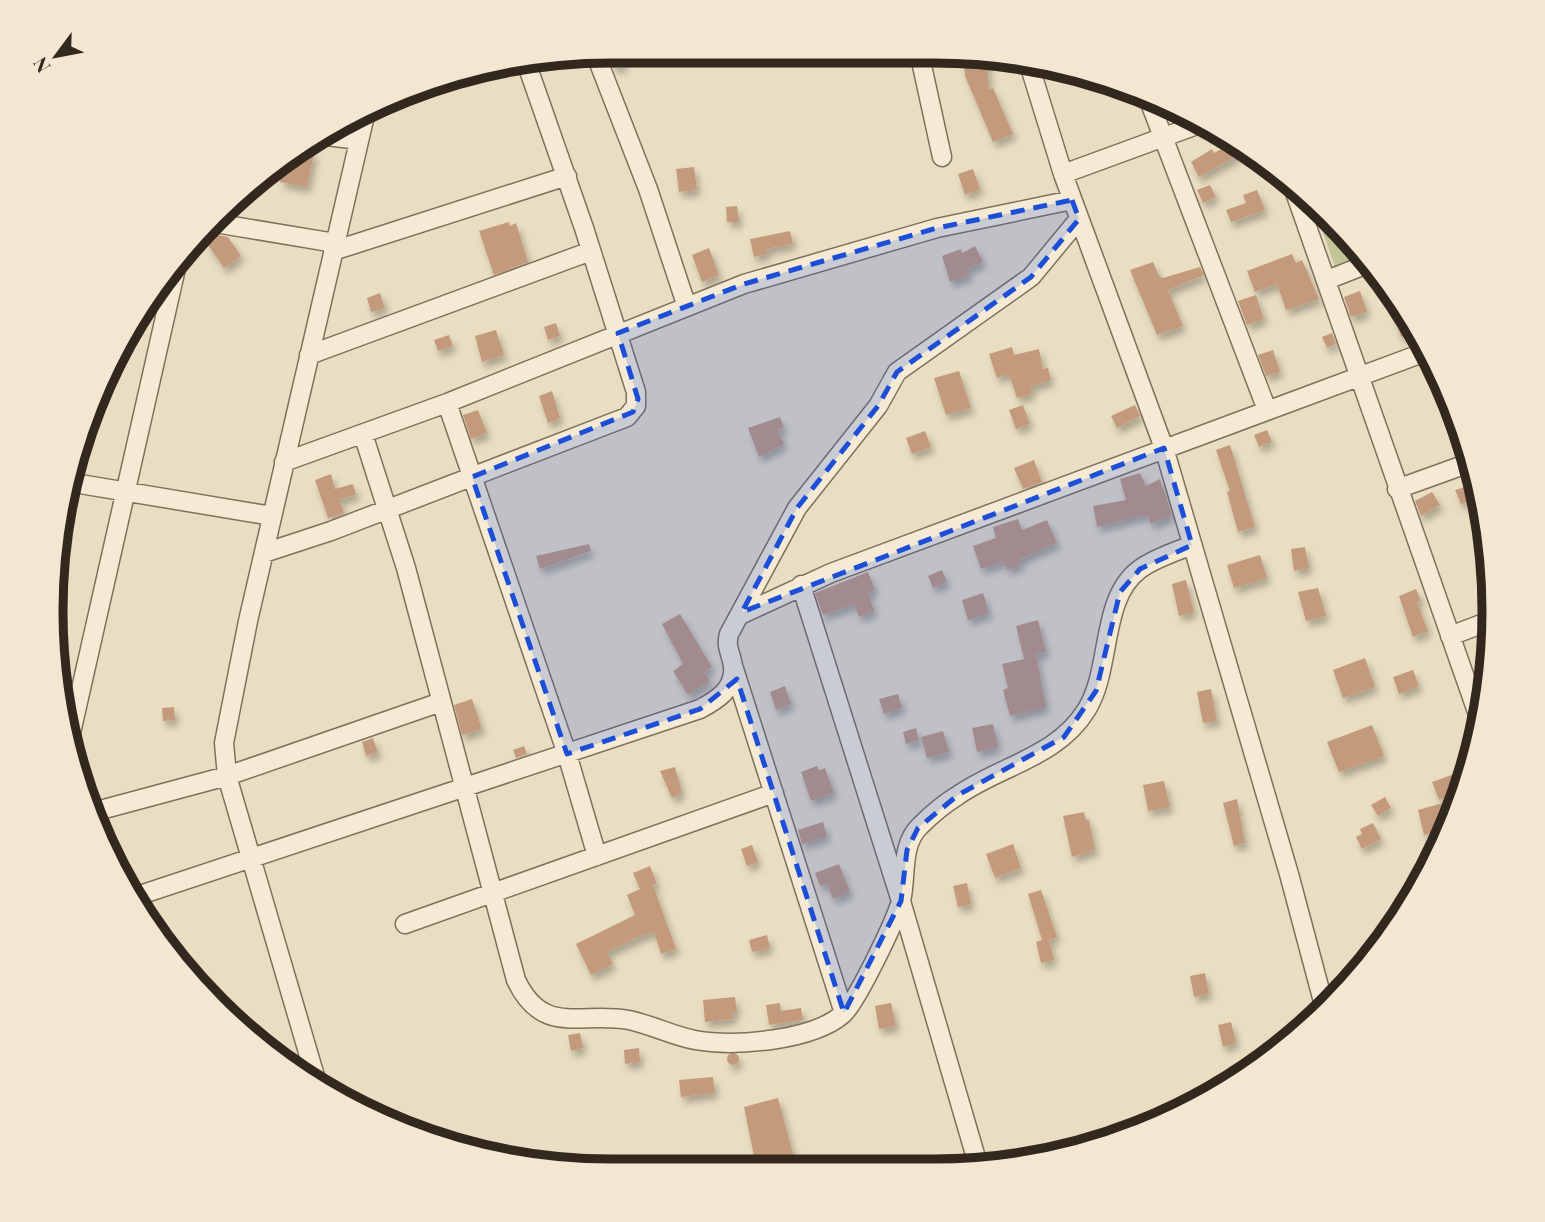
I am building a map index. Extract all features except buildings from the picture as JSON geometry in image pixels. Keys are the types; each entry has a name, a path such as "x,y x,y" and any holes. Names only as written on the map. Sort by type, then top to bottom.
{"street":[{"path":"599,63 648,189 687,307"},
{"path":"921,63 942,157"},
{"path":"264,553 472,477 633,412 638,399 618,333 529,70"},
{"path":"1032,72 1072,200 1164,448 1290,874 1322,997"},
{"path":"1151,108 1207,246 1267,410"},
{"path":"313,1071 227,776 224,743 284,462 363,123"},
{"path":"1063,174 1191,127"},
{"path":"335,137 359,140"},
{"path":"223,225 334,247 567,176"},
{"path":"284,462 447,403 744,284 937,228 1072,200"},
{"path":"1299,203 1474,702"},
{"path":"844,1013 726,644 797,508 877,406 897,372 1031,278 1079,219"},
{"path":"309,355 591,251"},
{"path":"1327,280 1360,267"},
{"path":"73,714 173,281"},
{"path":"740,615 801,585 1418,355"},
{"path":"447,403 568,754 597,856"},
{"path":"363,434 387,509 516,980 529,1002 550,1017 567,1021 613,1017 694,1040 753,1041 804,1033 844,1013 901,901 907,850 918,828 958,795 1050,749 1064,737 1088,708 1096,691 1120,592 1140,569 1192,545"},
{"path":"1397,489 1462,466"},
{"path":"79,484 272,516"},
{"path":"801,585 901,901 976,1157"},
{"path":"1450,636 1482,624"},
{"path":"142,894 464,790 700,709 719,699 727,691 733,667"},
{"path":"101,810 227,776 441,702"},
{"path":"405,924 774,793"}],"highlighted area":[{"path":"1072,200 1079,219 1031,277 897,372 878,406 797,508 742,612 1164,448 1192,545 1140,569 1120,592 1096,691 1064,737 958,795 918,828 907,850 901,901 844,1013 737,679 700,709 567,754 472,477 633,412 638,399 618,333 744,284 937,228"}],"green space":[{"path":"1319,223 1356,262 1336,270"}]}
